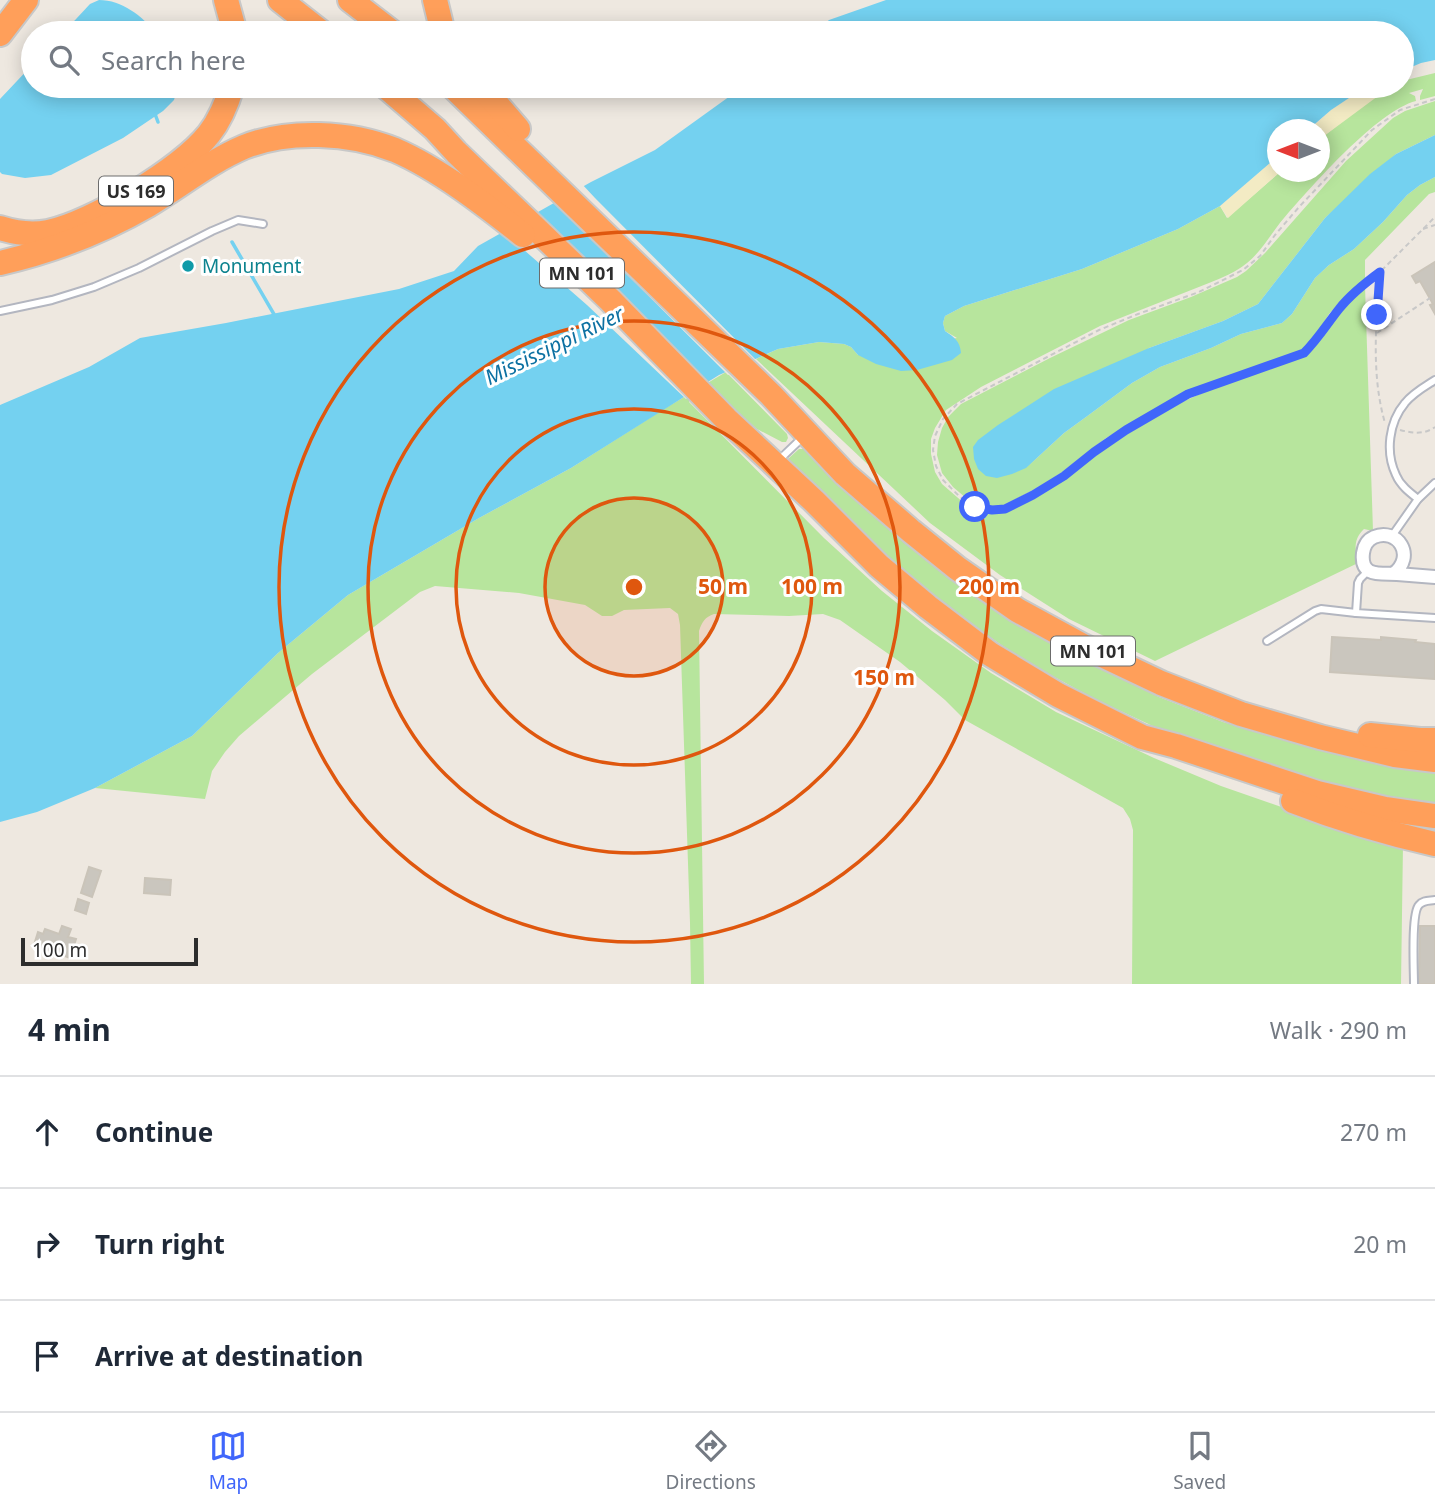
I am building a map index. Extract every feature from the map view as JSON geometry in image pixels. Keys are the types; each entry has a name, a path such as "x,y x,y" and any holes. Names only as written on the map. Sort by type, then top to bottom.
{"highway":[{"path":"0,27 25,0"},
{"path":"0,34 25,0"},
{"path":"226,0 233,21"},
{"path":"280,0 307,21"},
{"path":"349,0 377,21"},
{"path":"435,0 440,21"},
{"name":"US 169","path":"0,228 16,232 49,232 124,199 198,147 220,118 228,98"},
{"name":"MN 101","path":"399,98 435,129 610,300 726,419 880,566 990,654 1070,701 1142,737 1317,793 1385,809 1435,816"},
{"path":"472,98 490,109"},
{"path":"486,98 490,109"},
{"name":"MN 101","path":"490,109 597,227 771,395 845,474 911,531 1017,610 1083,646 1161,683 1241,714 1395,755 1435,760"},
{"path":"0,263 74,242 93,233 148,205 246,146 304,135 340,136 371,142 409,157 482,203 610,300"},
{"path":"1161,683 1264,713 1351,733 1435,740"},
{"path":"1176,746 1211,769 1306,806 1390,834 1435,844"}],"street":[{"path":"1393,574 1404,563 1401,544 1392,536 1378,535 1371,538 1363,552 1368,571 1376,574 1435,578"}],"lane":[{"path":"0,311 52,300 94,287 238,220 263,224"},
{"path":"1418,499 1405,489 1396,476 1391,462 1391,430 1405,402 1435,380"},
{"path":"774,464 807,433"},
{"path":"1392,536 1418,499 1435,482"},
{"path":"1356,613 1358,583 1368,571"},
{"path":"1267,641 1321,609 1435,618"},
{"path":"1414,984 1416,909 1424,902 1435,901"}],"path":[{"path":"1435,99 1400,110 1372,130 1299,207 1259,256 1243,270 1199,292 1100,330 957,404 943,419 935,436 933,450 936,466 943,480 975,507 1005,509 1064,476 1104,444 1188,394 1304,353 1317,340 1340,307 1380,272 1435,217"},
{"path":"1423,230 1435,225"},
{"path":"1380,272 1376,334 1378,387 1384,421 1391,430 1414,433 1422,433 1435,427"},
{"path":"1376,334 1430,298"}],"green space":[{"path":"1435,73 1435,96 1420,100 1423,89 1414,92 1414,78"},
{"path":"1415,96 1416,101 1383,119 1330,168 1330,131 1375,98"},
{"path":"1435,101 1435,135 1396,154 1325,218 1258,304 1223,321 1149,348 1026,468 1064,433 1132,383 1160,367 1241,334 1282,323 1292,314 1315,278 1354,249 1407,195 1435,177 1435,192 1429,194 1365,260 1365,279 1329,314 1314,339 1302,351 1195,388 1106,438 1061,473 1003,506 991,508 966,498 953,487 942,473 937,455 938,442 948,417 961,404 1129,320 1237,277 1265,253 1346,161 1393,118"},
{"path":"1268,182 1317,182 1257,253 1234,272 1100,326 981,387 946,410 931,439 935,472 942,484 974,509 986,513 1004,512 1063,479 1100,450 1182,402 1299,358 1309,351 1349,300 1365,286 1373,531 1364,529 1356,541 1358,563 1155,661 1069,619 1000,575 930,523 756,359 778,349 819,342 844,344 858,355 957,338 945,331 943,323 945,316 964,306 1082,269 1178,229 1220,206 1227,218"},
{"path":"726,372 787,434 786,442 757,429 712,387 690,398 689,402 824,538 882,591 991,673 1056,712 1221,786 1327,823 1403,844 1401,984 1132,984 1133,830 1123,808 965,720 900,662 840,620 823,614 714,614 704,620 699,631 704,984 691,984 680,625 678,614 670,608 624,610 612,616 602,616 585,605 519,593 435,586 420,592 312,674 239,736 212,771 205,799 95,788 192,736 278,653 348,595 571,468"},
{"path":"799,449 805,449 896,532 1009,615 1085,661 1159,697 1223,722 1370,762 1435,772 1435,806 1346,790 1172,735 1095,699 1036,667 928,594 878,550 789,463 789,458"}],"sand":[{"path":"1349,98 1376,98 1330,132 1330,119 1321,119"},
{"path":"1267,166 1269,182 1228,218 1220,206"}],"water":[{"path":"99,0 116,3 131,10 144,21 74,21 90,4"},
{"path":"886,0 1435,0 1435,60 1414,66 1414,21 829,20"},
{"path":"21,77 21,98 175,98 163,111 123,138 51,175 25,178 0,172 0,99"},
{"name":"Mississippi River","path":"727,98 1349,98 1321,119 1267,119 1267,166 1220,206 1178,229 1082,269 964,306 945,316 945,331 956,340 961,353 952,360 917,370 901,371 876,364 844,344 819,342 778,349 719,375 571,468 348,595 278,653 192,736 95,788 37,812 0,822 0,405 89,367 140,338 399,289 454,271 478,246 591,182 655,150"},
{"path":"1435,135 1435,177 1407,195 1354,249 1315,278 1292,314 1282,323 1241,334 1160,367 1132,383 1064,433 1026,468 997,478 986,476 978,469 973,447 978,440 1054,389 1149,348 1223,321 1258,304 1325,218 1370,174 1396,154"}],"pier":[{"path":"581,183 758,362 728,375 552,200"},
{"path":"534,210 710,385 686,399 587,305 500,229"}],"building":[{"path":"1435,262 1435,314 1430,305 1433,304 1420,281 1416,283 1412,276"},
{"path":"1332,637 1381,640 1381,637 1435,644 1435,679 1330,672"},
{"path":"89,867 101,871 92,897 81,893"},
{"path":"145,878 171,880 170,895 144,893"},
{"path":"78,899 89,903 86,914 75,910"},
{"path":"62,926 71,929 68,937 76,939 70,958 34,945 38,932 43,934 45,929 59,934"},
{"path":"1420,926 1435,926 1435,984 1419,984"}],"waterway":[{"path":"155,114 158,122"},
{"path":"232,242 275,316"}],"place":[{"name":"Monument","path":"188,266"}],"route":[{"path":"975,507 1005,509 1064,476 1126,430 1188,394 1304,353 1317,340 1340,307 1380,272 1377,315"}]}
